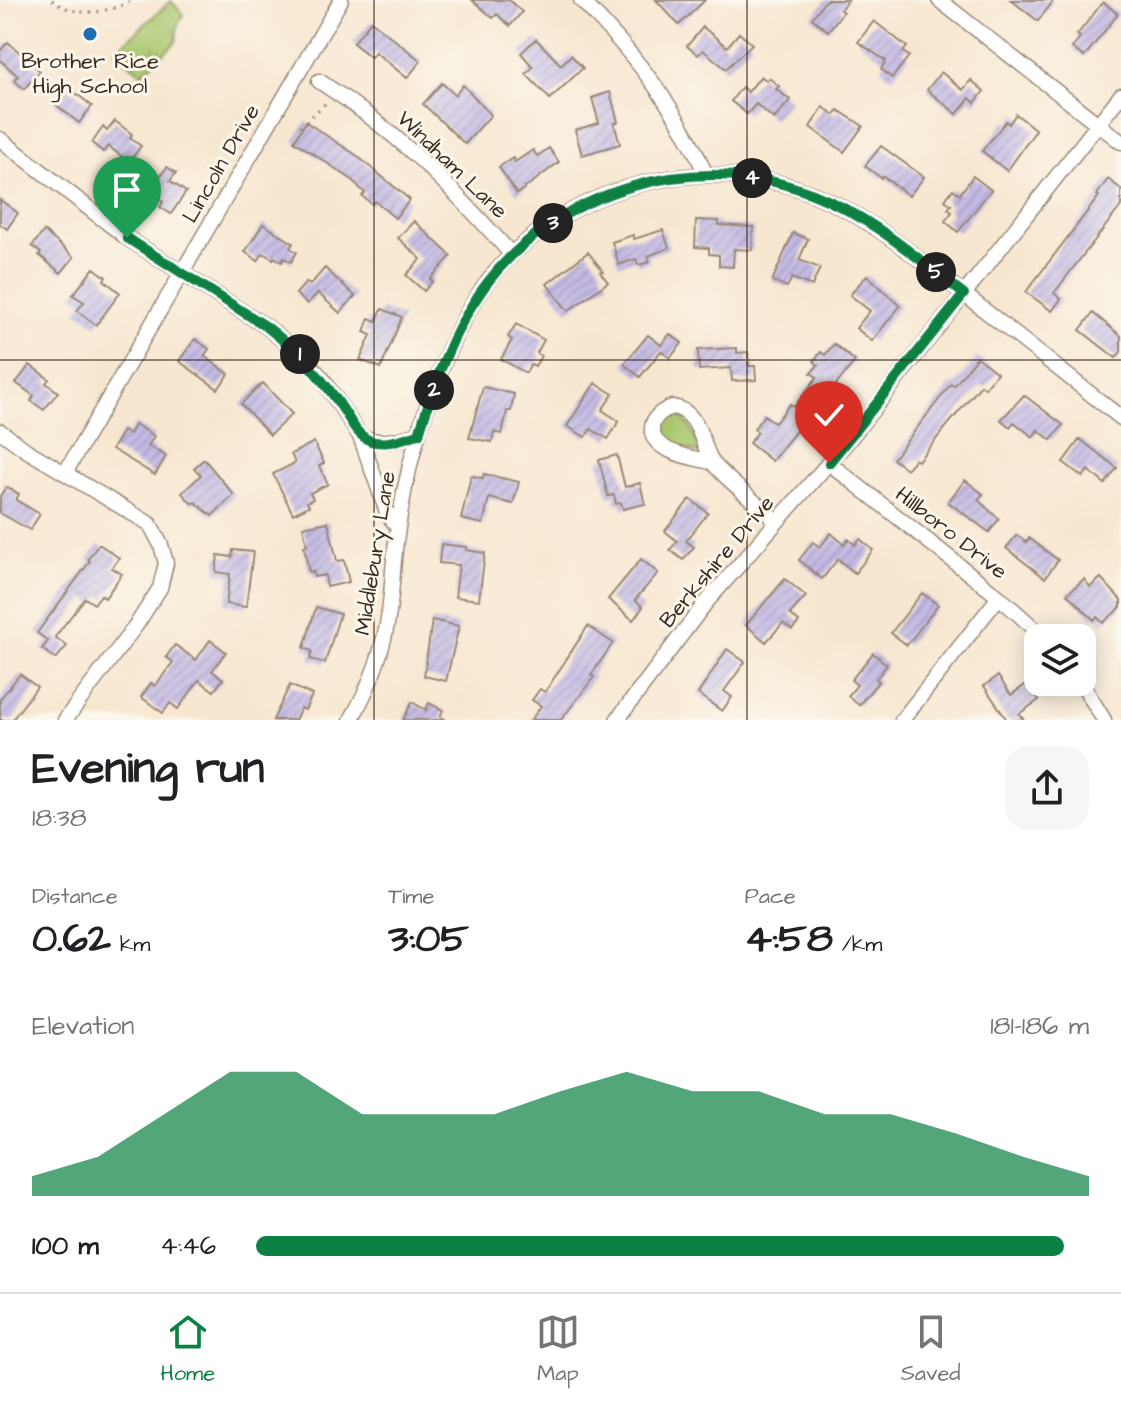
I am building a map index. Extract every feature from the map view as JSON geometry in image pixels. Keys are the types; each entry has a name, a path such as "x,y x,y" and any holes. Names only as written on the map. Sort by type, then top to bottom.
{"street":[{"name":"Lincoln Drive","path":"65,473 341,0"},
{"path":"581,0 613,34 660,97 689,141 706,175"},
{"path":"939,0 1121,142"},
{"name":"Windham Lane","path":"319,81 376,120 436,171 512,255"},
{"name":"Berkshire Drive","path":"617,720 704,605 829,463 1121,95"},
{"path":"0,139 127,238 267,327 302,356 322,378 360,436 388,515 398,527"},
{"name":"Middlebury Lane","path":"351,720 374,674 382,646 389,613 398,527 419,434 460,325 481,292 512,255 542,230 607,194 670,177 706,175 754,178 815,194 879,229 1121,418"},
{"path":"711,462 694,421 685,411 672,407 657,416 653,434 660,445 711,462 776,521"},
{"path":"0,431 26,450 150,524 166,563 160,588 137,624 65,720"},
{"path":"360,436 373,442 390,443 419,434"},
{"name":"Hillboro Drive","path":"829,463 1029,624"},
{"path":"902,720 999,597"},
{"path":"1089,696 1104,720"}],"path":[{"path":"52,0 75,11 89,12 114,9 133,0"},
{"path":"300,127 337,92"}],"green space":[{"path":"171,1 184,15 178,24 176,42 142,74 116,52"},
{"path":"669,413 679,414 689,425 701,451 699,453 666,442 659,435 658,424"}],"building":[{"path":"472,0 509,0 522,12 510,26 497,14 493,18"},
{"path":"656,0 705,0 679,25"},
{"path":"826,0 848,0 828,31 812,18"},
{"path":"1011,0 1054,0 1038,21"},
{"path":"1103,2 1118,14 1084,57 1072,48 1080,37 1077,35"},
{"path":"371,21 421,61 407,78 375,52 371,57 353,43"},
{"path":"874,21 907,47 903,52 909,56 892,78 881,69 886,61 858,42"},
{"path":"703,27 727,47 739,33 752,44 726,69 703,50 698,55 687,46"},
{"path":"536,39 561,65 571,55 583,68 550,99 526,74 533,67 521,53"},
{"path":"8,42 40,71 24,89 14,80 18,76 0,60 0,51"},
{"path":"941,72 963,90 971,80 984,91 975,103 970,98 957,114 927,90"},
{"path":"761,76 779,86 776,89 790,100 774,119 756,104 747,114 731,101 742,87 748,92"},
{"path":"442,83 455,95 463,85 491,115 465,144 423,104"},
{"path":"68,87 92,106 79,123 55,104"},
{"path":"610,92 620,144 582,155 575,130 599,123 592,98"},
{"path":"823,107 835,115 838,110 863,126 844,152 810,127"},
{"path":"1016,114 1036,130 1007,171 982,151 1006,121 1009,124"},
{"path":"115,121 132,134 130,138 141,146 129,162 108,146 103,152 92,143 103,127 107,131"},
{"path":"306,122 356,155 410,200 395,218 375,201 372,204 362,196 365,193 351,179 294,141"},
{"path":"881,146 924,177 909,196 865,166"},
{"path":"549,148 559,162 517,194 499,167 513,158 515,162 533,150 537,156"},
{"path":"167,167 176,173 170,181 186,192 171,214 160,207 163,202 138,185 150,168 160,176"},
{"path":"973,176 991,190 958,232 945,221 952,212 948,209 951,205 945,200 953,189 960,194"},
{"path":"1108,179 1121,189 1121,206 1054,293 1061,299 1052,311 1026,292 1099,196"},
{"path":"0,200 18,213 7,229 0,224"},
{"path":"696,220 753,227 752,250 734,249 733,267 719,266 719,255 709,254 709,248 695,247"},
{"path":"414,221 451,256 430,279 433,281 424,291 406,275 421,259 398,238"},
{"path":"263,224 293,243 290,248 297,252 291,262 284,258 282,262 263,253 258,261 245,252"},
{"path":"663,230 669,248 648,256 650,262 638,265 636,259 619,265 612,242"},
{"path":"44,231 74,257 61,273 32,246"},
{"path":"793,233 808,239 799,260 820,268 812,286 792,278 787,287 772,281"},
{"path":"588,252 608,282 568,311 547,284"},
{"path":"94,268 120,293 96,325 77,311 84,302 73,295"},
{"path":"325,268 355,296 340,313 318,293 307,304 296,294 306,282 310,285"},
{"path":"867,275 900,306 872,341 856,328 870,311 850,295"},
{"path":"382,309 402,317 381,368 360,360 371,335 364,332 369,318 376,321"},
{"path":"1093,313 1121,336 1121,352 1116,358 1080,330"},
{"path":"516,324 544,340 537,353 541,356 526,373 501,359 512,340 508,337"},
{"path":"670,334 682,343 670,358 661,351 640,377 624,364 648,335 661,345"},
{"path":"195,339 209,349 204,356 229,374 218,389 179,361"},
{"path":"834,344 855,361 772,461 749,443 758,432 754,429 764,415 775,423 790,404 794,407 817,377 811,373 818,365 814,361 821,352 825,355"},
{"path":"737,348 737,353 748,352 749,366 755,366 756,380 732,381 731,368 699,370 698,350"},
{"path":"977,357 997,373 985,388 981,385 918,461 915,459 906,469 893,459 951,384 954,386"},
{"path":"30,365 49,379 46,383 58,392 44,410 31,401 34,396 16,383"},
{"path":"263,383 292,414 270,435 241,404"},
{"path":"595,383 613,394 602,410 619,421 608,439 591,429 585,437 567,426"},
{"path":"483,387 514,394 502,434 494,432 492,442 469,438"},
{"path":"1024,395 1063,425 1051,440 1038,430 1033,437 1014,422 1010,427 1001,420"},
{"path":"135,424 154,436 148,446 166,456 155,475 112,449 123,431 129,434"},
{"path":"1080,439 1117,468 1105,484 1088,470 1083,477 1063,462"},
{"path":"314,442 324,463 319,466 328,484 310,493 313,499 307,502 309,506 293,514 273,474 295,463 291,454"},
{"path":"617,455 625,487 640,483 645,504 623,509 621,503 616,504 614,495 608,496 599,460"},
{"path":"204,459 234,495 212,516 195,502 192,504 182,493 201,475 194,468"},
{"path":"484,474 519,482 513,504 489,498 483,524 461,519 471,476 483,478"},
{"path":"965,480 983,494 978,500 999,519 989,532 948,502"},
{"path":"6,487 19,494 16,500 40,514 30,530 0,513 0,496"},
{"path":"690,499 708,513 686,541 694,547 683,560 670,550 677,541 665,531"},
{"path":"328,522 337,561 344,560 349,582 327,587 325,575 314,577 313,571 309,572 303,527"},
{"path":"831,533 844,544 848,539 855,545 860,539 873,550 855,573 838,559 822,579 799,560 813,542 820,547"},
{"path":"1017,535 1026,542 1029,538 1058,560 1045,578 1006,548"},
{"path":"99,544 119,558 112,568 122,574 105,598 101,595 94,604 85,598 55,637 67,646 56,659 42,649 48,641 37,633"},
{"path":"441,544 485,553 479,600 455,597 459,565 439,563"},
{"path":"233,550 253,552 246,607 226,604 230,574 216,572 218,555 232,557"},
{"path":"641,559 658,573 635,600 643,607 633,620 608,599"},
{"path":"1101,578 1121,600 1121,607 1103,623 1097,617 1094,620 1067,594 1084,579 1090,587"},
{"path":"785,579 806,596 790,614 799,622 792,630 783,623 766,642 746,625"},
{"path":"922,593 938,605 907,645 891,633"},
{"path":"316,607 340,614 325,663 310,659 312,651 304,648"},
{"path":"432,620 459,626 446,681 424,676"},
{"path":"588,626 613,643 591,675 594,677 561,720 531,720 541,706 532,700 540,689 545,692"},
{"path":"210,640 226,652 212,671 223,679 214,691 199,680 178,709 170,703 163,713 141,697 151,683 155,686 173,662 166,657 175,645 196,660"},
{"path":"727,649 745,662 724,691 732,697 722,711 698,694"},
{"path":"873,653 887,665 876,679 879,681 859,705 848,696 857,685 851,680"},
{"path":"20,674 37,687 12,720 0,720 0,699"},
{"path":"998,676 1011,695 1024,686 1024,696 1036,696 1039,700 1019,714 1024,720 1007,720 984,686"},
{"path":"290,685 312,695 305,710 301,708 295,720 273,720"},
{"path":"412,702 426,710 429,703 443,710 440,717 446,720 403,720"}],"place":[{"name":"Brother Rice High School","path":"90,34"}],"route":[{"path":"127,238 287,342 322,378 360,436 373,442 390,443 419,434 460,325 496,271 542,230 575,209 607,194 642,183 685,175 754,178 797,188 815,194 879,229 964,294 829,463"}]}
